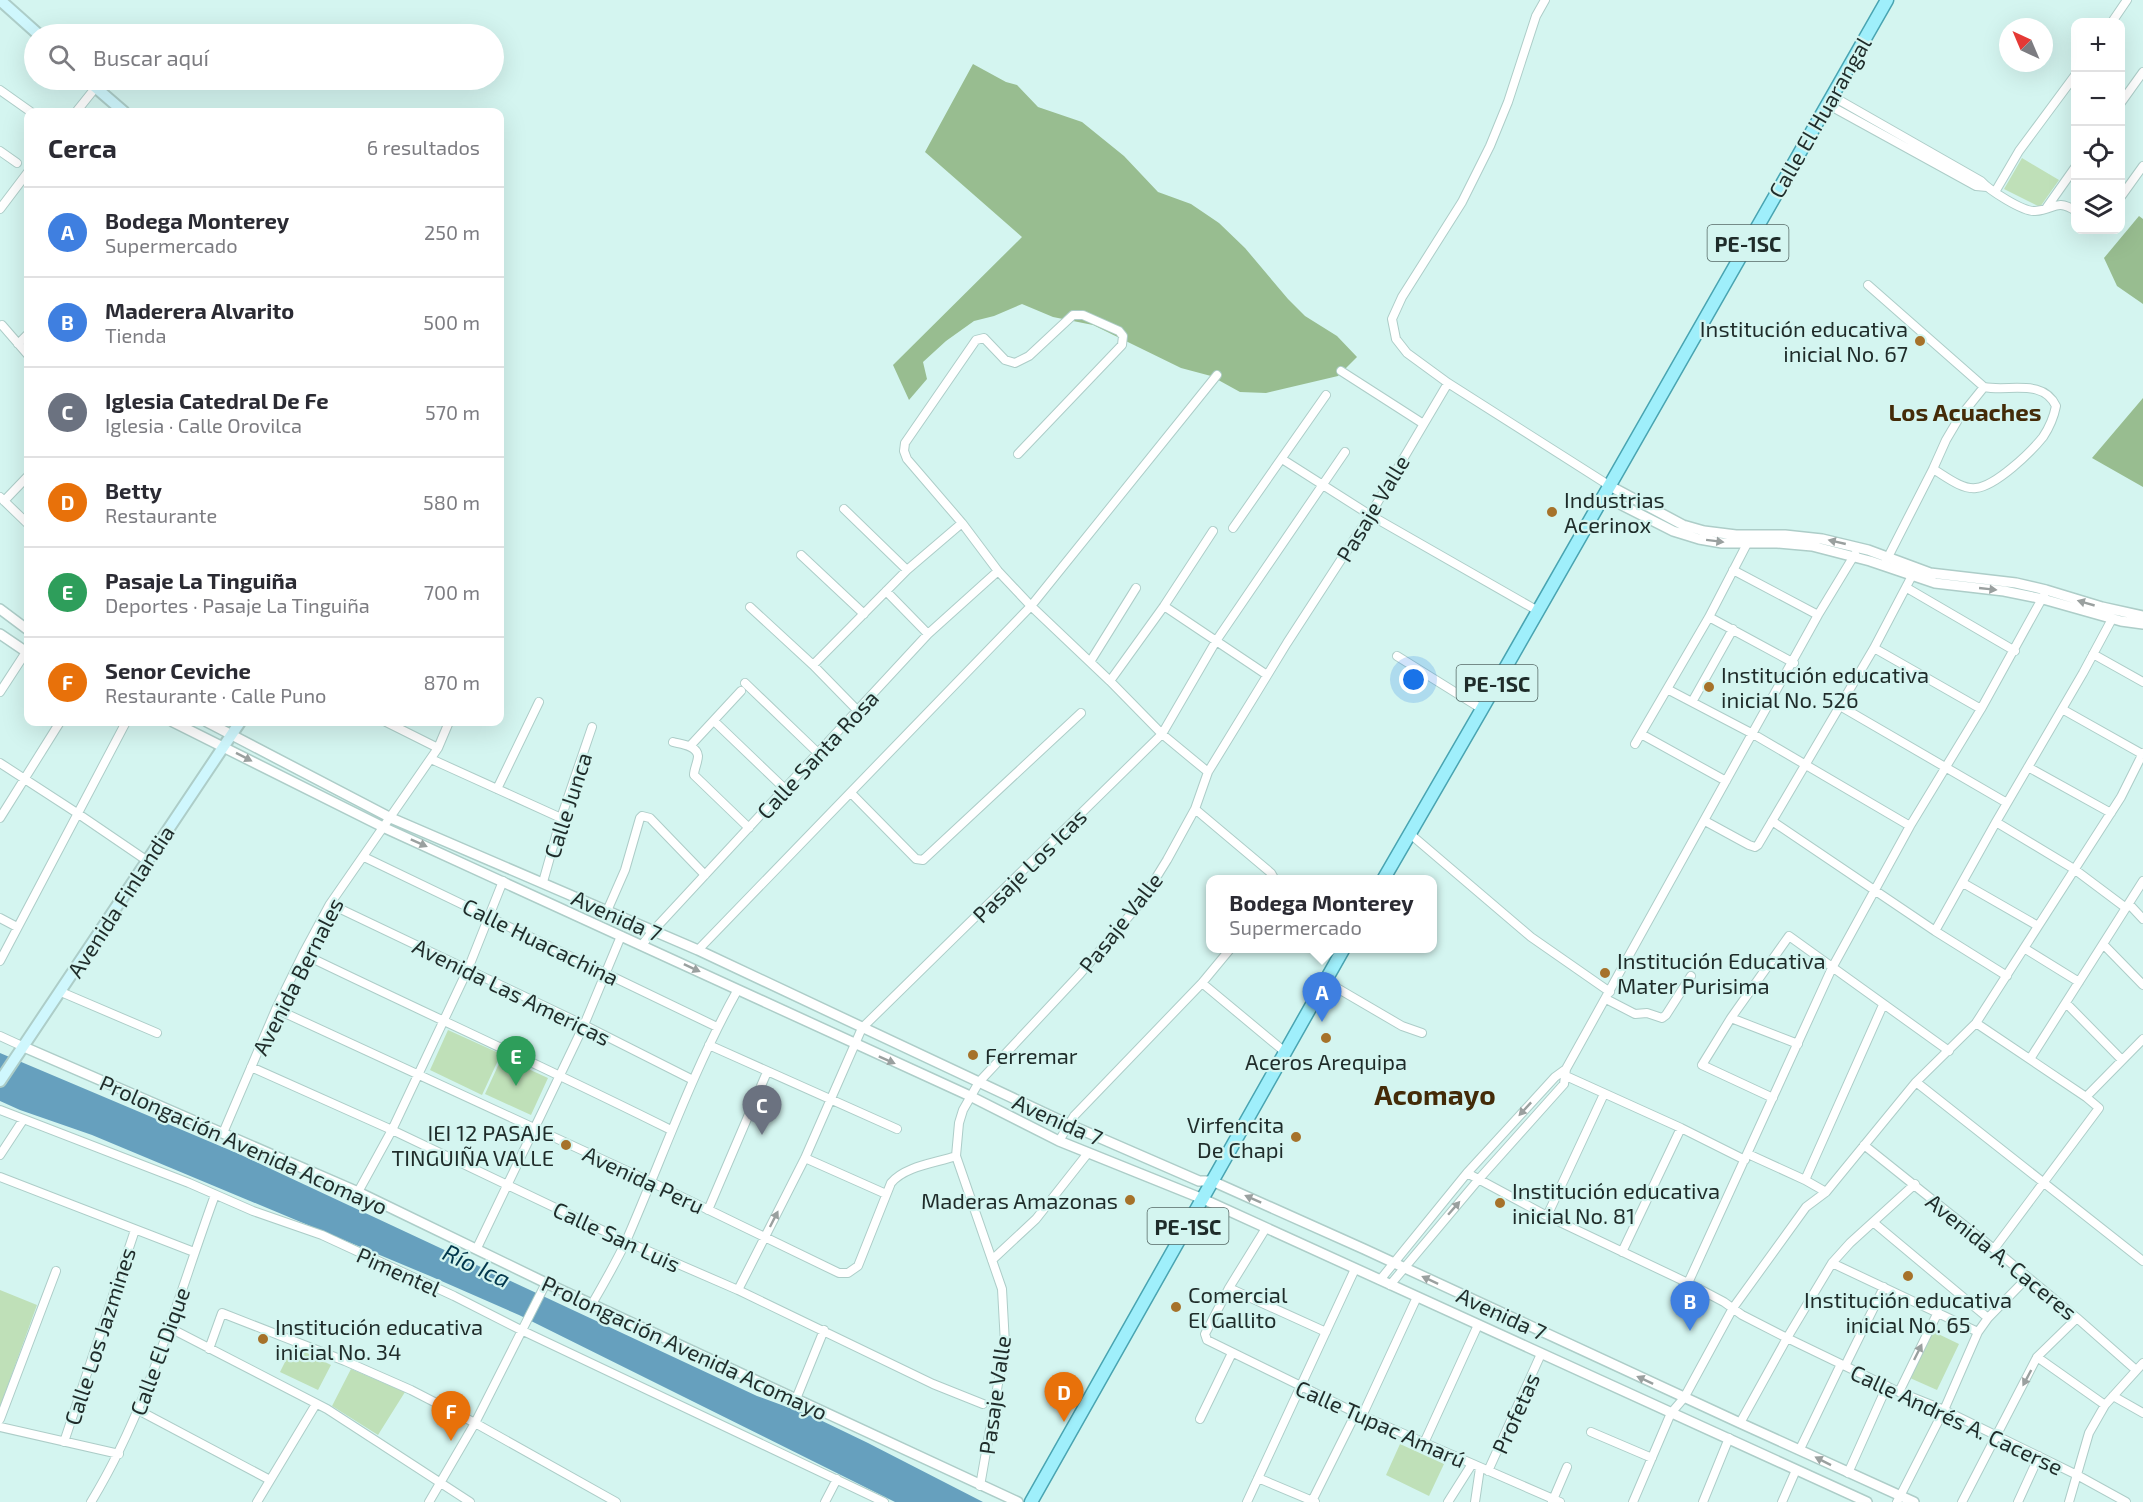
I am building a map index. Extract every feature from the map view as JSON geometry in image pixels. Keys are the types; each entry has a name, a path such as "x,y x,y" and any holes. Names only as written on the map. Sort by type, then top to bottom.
{"main road":[{"path":"0,0 27,24"},
{"name":"Calle El Huarangal","path":"1607,491 1887,0"},
{"path":"99,90 119,108"},
{"name":"PE-1SC","path":"1385,875 1607,491"},
{"name":"Avenida Finlandia","path":"0,1081 237,726"},
{"name":"PE-1SC","path":"1031,1502 1341,953"}],"street":[{"path":"1545,0 1536,16 1491,146 1462,202 1402,297 1392,319 1396,339 1407,353 1448,383 1607,491 1683,525 1704,531 1812,546 1853,557 1886,561"},
{"path":"2115,18 2127,0"},
{"path":"2125,98 2143,72"},
{"path":"1995,192 2019,151 2071,81"},
{"path":"0,90 25,108"},
{"path":"78,108 87,90"},
{"path":"1830,100 1976,186 1987,187 2030,211 2057,204 2065,204 2071,208"},
{"path":"0,151 17,163"},
{"path":"2125,192 2143,166"},
{"path":"2046,208 2071,173"},
{"path":"0,209 24,177"},
{"path":"2135,177 2143,182"},
{"path":"1868,285 1984,387 2038,389 2047,394 2056,406 2043,437 2011,469 1991,482 1977,488 1964,487 1934,469"},
{"path":"1018,454 1122,345 1123,336 1119,331 1083,315 1072,315 1029,356 1015,363 1005,360 984,338 980,338 974,343 905,443 904,451 998,571 1031,606 1162,734 1208,772"},
{"path":"2,325 24,351"},
{"path":"18,344 24,338"},
{"path":"1341,371 1422,423"},
{"path":"698,950 1031,606 1217,375"},
{"name":"Pasaje Valle","path":"980,1486 1005,1344 1002,1289 956,1156 959,1123 969,1096 979,1082 1080,974 1141,902 1195,809 1208,772 1267,675 1370,515 1422,423 1448,383"},
{"path":"1886,561 1934,469 1946,440 1959,418 1984,387"},
{"path":"1233,528 1326,395"},
{"name":"Pasaje Los Icas","path":"738,1290 805,1158 862,1029 1162,734 1216,641 1345,452"},
{"path":"1282,459 1370,515 1538,611"},
{"path":"24,480 2,499 24,520"},
{"path":"844,509 907,570"},
{"path":"813,665 907,570 962,523"},
{"path":"1110,681 1164,606 1213,531"},
{"path":"1750,538 1785,535 1822,539 1858,547 1935,584 2004,591 2043,599 2112,619 2143,624"},
{"path":"1635,744 1709,616 1750,538"},
{"path":"1390,1285 1479,1179 1564,1084 1566,1073 1608,995 1858,547"},
{"path":"801,555 864,614"},
{"path":"1733,570 1818,615"},
{"name":"Calle Santa Rosa","path":"642,945 928,634 998,571"},
{"path":"1705,821 1755,847 1874,648 1914,573"},
{"path":"1914,573 2016,583 2143,616"},
{"path":"1090,662 1136,588"},
{"path":"1907,588 2014,651"},
{"path":"1688,1283 1832,968 1910,826 1946,769 2014,651 2046,590"},
{"path":"886,591 928,634"},
{"path":"1164,606 1267,675"},
{"path":"750,607 813,665 857,710"},
{"path":"0,609 24,627"},
{"path":"1709,616 1794,663"},
{"path":"1935,931 2112,619"},
{"path":"1692,702 1733,629"},
{"path":"0,634 24,649"},
{"path":"1874,648 1980,709"},
{"path":"2093,654 2143,682"},
{"path":"1398,656 1482,709"},
{"path":"0,692 24,658"},
{"path":"745,683 818,753"},
{"path":"1667,689 1754,734 1910,826"},
{"path":"690,746 741,691"},
{"path":"497,789 539,702"},
{"path":"1840,706 2007,803"},
{"path":"1633,1502 1671,1413 1684,1398 1733,1308 1806,1207 1826,1192 1916,1082 1976,1023 2110,813 2143,754 2062,709"},
{"path":"851,793 916,859 923,860 1080,713"},
{"path":"714,721 785,789"},
{"path":"0,818 57,726"},
{"path":"0,961 124,726"},
{"name":"Avenida 7","path":"181,726 384,828 969,1096 1059,1141 1203,1199 1729,1438 1854,1499 1867,1502"},
{"name":"Avenida 7","path":"216,726 392,818 698,950 1068,1124 1199,1181 1212,1181 1800,1449 1899,1499 1914,1502"},
{"path":"394,726 438,748"},
{"name":"Avenida Bernales","path":"223,1133 276,1009 330,904 431,759 447,726"},
{"name":"Calle Junca","path":"543,882 561,818 592,727"},
{"path":"1641,734 1726,781"},
{"path":"673,742 690,746 698,756 694,769 697,778 749,828"},
{"path":"431,759 561,818"},
{"path":"0,764 78,813 146,860"},
{"path":"2028,767 2110,813"},
{"path":"1195,809 1272,875"},
{"path":"607,911 625,870 642,816 650,818 705,874"},
{"path":"1772,821 1935,931 2007,976"},
{"path":"1996,822 2074,869 2143,919"},
{"path":"1409,832 1531,937 1635,1014 1647,1013 1662,1018 1691,976"},
{"name":"Calle Huacachina","path":"364,856 717,1027"},
{"path":"358,1192 392,1130 468,969 503,881"},
{"path":"2030,1059 2143,881"},
{"path":"1963,883 2038,926"},
{"name":"Avenida Las Americas","path":"330,904 584,1025 693,1080"},
{"path":"0,918 17,927"},
{"path":"477,1248 584,1025 621,936"},
{"path":"1773,1098 1702,1065 1731,1018 1789,936 1949,1051"},
{"path":"2103,944 2143,985"},
{"path":"2024,948 2079,982"},
{"path":"1059,1141 1068,1124 1202,983 1227,953"},
{"path":"303,954 671,1130"},
{"path":"1325,981 1402,1026 1422,1033"},
{"path":"1202,983 1286,1052"},
{"path":"592,1304 626,1241 693,1080 717,1027 737,991"},
{"path":"61,992 157,1033"},
{"path":"2066,1003 2122,1060"},
{"path":"1805,1180 1883,1005"},
{"name":"Avenida Peru","path":"276,1009 419,1073 839,1273 848,1274 858,1266 886,1194"},
{"path":"1731,1018 1798,1044"},
{"path":"1976,1023 2099,1108 1994,1249"},
{"path":"0,1036 21,1051"},
{"path":"2086,1097 2143,1039"},
{"path":"709,1046 897,1129"},
{"name":"Prolongación Avenida Acomayo","path":"21,1051 223,1133 358,1192 477,1248 544,1287 592,1304 1017,1502"},
{"name":"Calle San Luis","path":"251,1067 392,1130 626,1241 738,1290 933,1384 983,1404"},
{"path":"708,1210 767,1072"},
{"path":"1380,1280 1467,1173 1555,1077 1566,1073 1604,1094 1746,1157 1805,1180 1826,1192"},
{"path":"1916,1082 2143,1262"},
{"path":"1547,1216 1604,1094"},
{"name":"Pimentel","path":"0,1110 189,1183 253,1211 322,1236 523,1326 884,1502"},
{"path":"0,1155 23,1120"},
{"path":"1622,1252 1681,1128"},
{"name":"Avenida A. Caceres","path":"1864,1145 2078,1318 2136,1370"},
{"path":"992,1260 1036,1219 1088,1153"},
{"path":"805,1158 886,1194 891,1183 901,1174 956,1156"},
{"name":"Calle Andrés A. Cacerse","path":"1467,1173 1547,1216 1688,1283 1787,1338 1899,1392 1996,1435 2126,1502"},
{"path":"0,1176 194,1252"},
{"path":"1740,1423 1787,1338 1833,1263 1850,1243 1915,1184"},
{"name":"Calle El Dique","path":"91,1502 119,1454 138,1410 170,1328 215,1195"},
{"path":"1873,1222 1988,1318"},
{"path":"1266,1228 1229,1288 1326,1332"},
{"name":"Calle Los Jazmines","path":"64,1442 135,1230"},
{"path":"1833,1263 1978,1332"},
{"path":"1247,1502 1355,1269"},
{"path":"0,1419 56,1271"},
{"path":"1899,1499 1944,1410 1978,1332 1988,1318 2027,1278"},
{"path":"429,1502 475,1423 544,1287"},
{"path":"1800,1449 1884,1287"},
{"name":"Calle Tupac Amarú","path":"1229,1288 1205,1338 1300,1387 1555,1501"},
{"path":"1258,1478 1314,1501 1417,1297"},
{"path":"1899,1392 1938,1312"},
{"path":"208,1349 222,1313 345,1361 411,1390 475,1423 605,1499 616,1502"},
{"path":"1962,1502 2037,1357 2078,1318"},
{"path":"1424,1443 1479,1325"},
{"path":"170,1328 316,1404 470,1502"},
{"path":"796,1399 824,1330"},
{"path":"1200,1419 1232,1353"},
{"name":"Profetas","path":"1475,1502 1484,1470 1541,1354"},
{"path":"2037,1357 2105,1405"},
{"path":"2069,1502 2089,1433 2105,1405 2143,1363"},
{"path":"1848,1473 1887,1386"},
{"path":"2113,1396 2143,1413"},
{"path":"257,1502 316,1404"},
{"path":"138,1410 270,1480"},
{"path":"0,1427 119,1454"},
{"path":"1590,1432 1652,1458"},
{"path":"1703,1502 1729,1438"},
{"path":"2018,1502 2039,1456"},
{"name":"Profetas","path":"1448,1502 1472,1464"},
{"path":"1555,1501 1567,1467"},
{"path":"1782,1502 1796,1470"},
{"path":"825,1502 837,1479"}],"green space":[{"path":"973,64 1006,82 1017,85 1038,107 1082,122 1124,156 1158,192 1191,204 1219,223 1245,248 1305,316 1337,336 1357,357 1338,376 1266,393 1240,392 1211,376 1181,368 1093,325 1053,317 1022,304 994,316 974,321 946,341 923,362 927,379 909,400 893,365 1022,237 925,152"},
{"path":"2022,158 2059,180 2040,207 2004,189"},
{"path":"2139,216 2143,219 2143,304 2117,286 2104,258"},
{"path":"2143,398 2143,487 2092,458"},
{"path":"448,1030 501,1054 482,1095 430,1070"},
{"path":"502,1057 548,1078 531,1115 485,1094"},
{"path":"0,1290 37,1305 0,1407"},
{"path":"1932,1331 1959,1344 1937,1390 1910,1378"},
{"path":"293,1346 331,1365 318,1390 280,1372"},
{"path":"351,1369 405,1392 378,1435 332,1406"},
{"path":"1400,1444 1444,1464 1429,1496 1386,1475"}],"water":[{"name":"Río Ica","path":"0,1053 239,1154 757,1396 814,1417 983,1502 895,1502 519,1315 92,1135 0,1101"}],"place":[{"name":"Institución educativa inicial No. 67","path":"1920,341"},
{"name":"Industrias Acerinox","path":"1552,512"},
{"name":"Institución educativa inicial No. 526","path":"1709,687"},
{"name":"Institución Educativa Mater Purisima","path":"1605,973"},
{"name":"Bodega Monterey","path":"1322,1022"},
{"name":"Aceros Arequipa","path":"1326,1038"},
{"name":"Ferremar","path":"973,1055"},
{"name":"Pasaje La Tinguiña","path":"516,1086"},
{"name":"Iglesia Catedral De Fe","path":"762,1135"},
{"name":"Virfencita De Chapi","path":"1296,1137"},
{"name":"IEI 12 PASAJE TINGUIÑA VALLE","path":"566,1145"},
{"name":"Maderas Amazonas","path":"1130,1200"},
{"name":"Institución educativa inicial No. 81","path":"1500,1203"},
{"name":"Institución educativa inicial No. 65","path":"1908,1276"},
{"name":"Comercial El Gallito","path":"1176,1307"},
{"name":"Maderera Alvarito","path":"1690,1331"},
{"name":"Institución educativa inicial No. 34","path":"263,1339"},
{"name":"Betty","path":"1064,1422"},
{"name":"Senor Ceviche","path":"451,1441"}],"district":[{"name":"Los Acuaches","path":"1965,411"},
{"name":"Acomayo","path":"1435,1094"}]}
